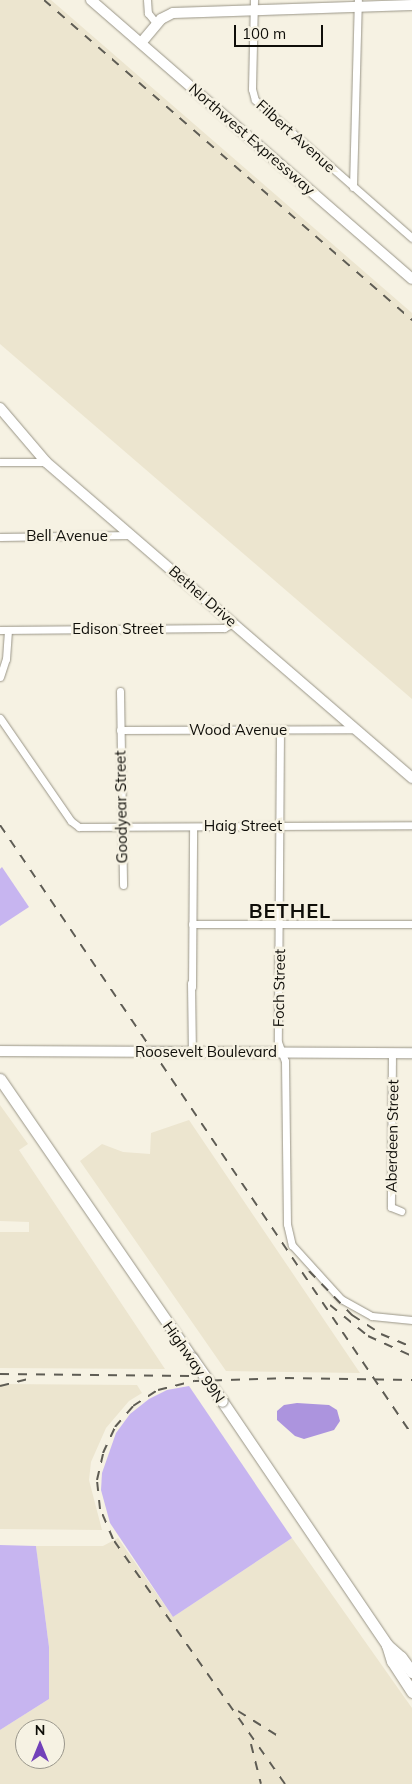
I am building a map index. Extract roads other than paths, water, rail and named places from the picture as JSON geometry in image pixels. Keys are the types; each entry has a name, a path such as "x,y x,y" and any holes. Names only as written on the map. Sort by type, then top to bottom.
{"main road":[{"name":"Highway 99N","path":"0,1079 222,1401 387,1645"},
{"path":"387,1645 401,1657 412,1672"},
{"path":"387,1645 392,1661 412,1692"}],"street":[{"name":"Northwest Expressway","path":"91,0 412,278"},
{"path":"147,0 148,13 157,24"},
{"path":"141,43 157,24 173,13 254,5 411,3"},
{"path":"353,187 358,4"},
{"name":"Filbert Avenue","path":"254,5 252,89 256,100 412,238"},
{"name":"Bethel Drive","path":"0,408 46,462 134,535 412,778"},
{"path":"0,462 46,462"},
{"name":"Bell Avenue","path":"0,536 134,535"},
{"name":"Edison Street","path":"0,630 224,628 233,623"},
{"path":"0,677 6,659 8,630"},
{"name":"Goodyear Street","path":"120,691 123,885"},
{"name":"Haig Street","path":"0,718 75,825 193,827 412,825"},
{"name":"Wood Avenue","path":"120,730 355,729"},
{"name":"Foch Street","path":"280,730 278,1042 285,1061 286,1224 292,1245 322,1281 357,1309 372,1316 412,1320"},
{"path":"192,1052 193,827"},
{"path":"192,924 412,924"},
{"name":"Roosevelt Boulevard","path":"0,1051 412,1053"},
{"name":"Aberdeen Street","path":"392,1052 391,1207 401,1211"}],"railway":[{"path":"44,0 412,320"},
{"path":"0,825 412,1435"},
{"path":"309,1271 352,1315 381,1334 412,1347"},
{"path":"330,1305 368,1336 412,1356"},
{"path":"0,1374 190,1376"},
{"path":"285,1378 412,1380"},
{"path":"285,1784 113,1539 100,1509 97,1480 103,1453 115,1427 133,1406 158,1390 195,1381 290,1378"},
{"path":"0,1386 29,1379"},
{"path":"238,1711 278,1736"},
{"path":"251,1744 261,1784"}],"district":[{"name":"BETHEL","path":"290,910"}]}
